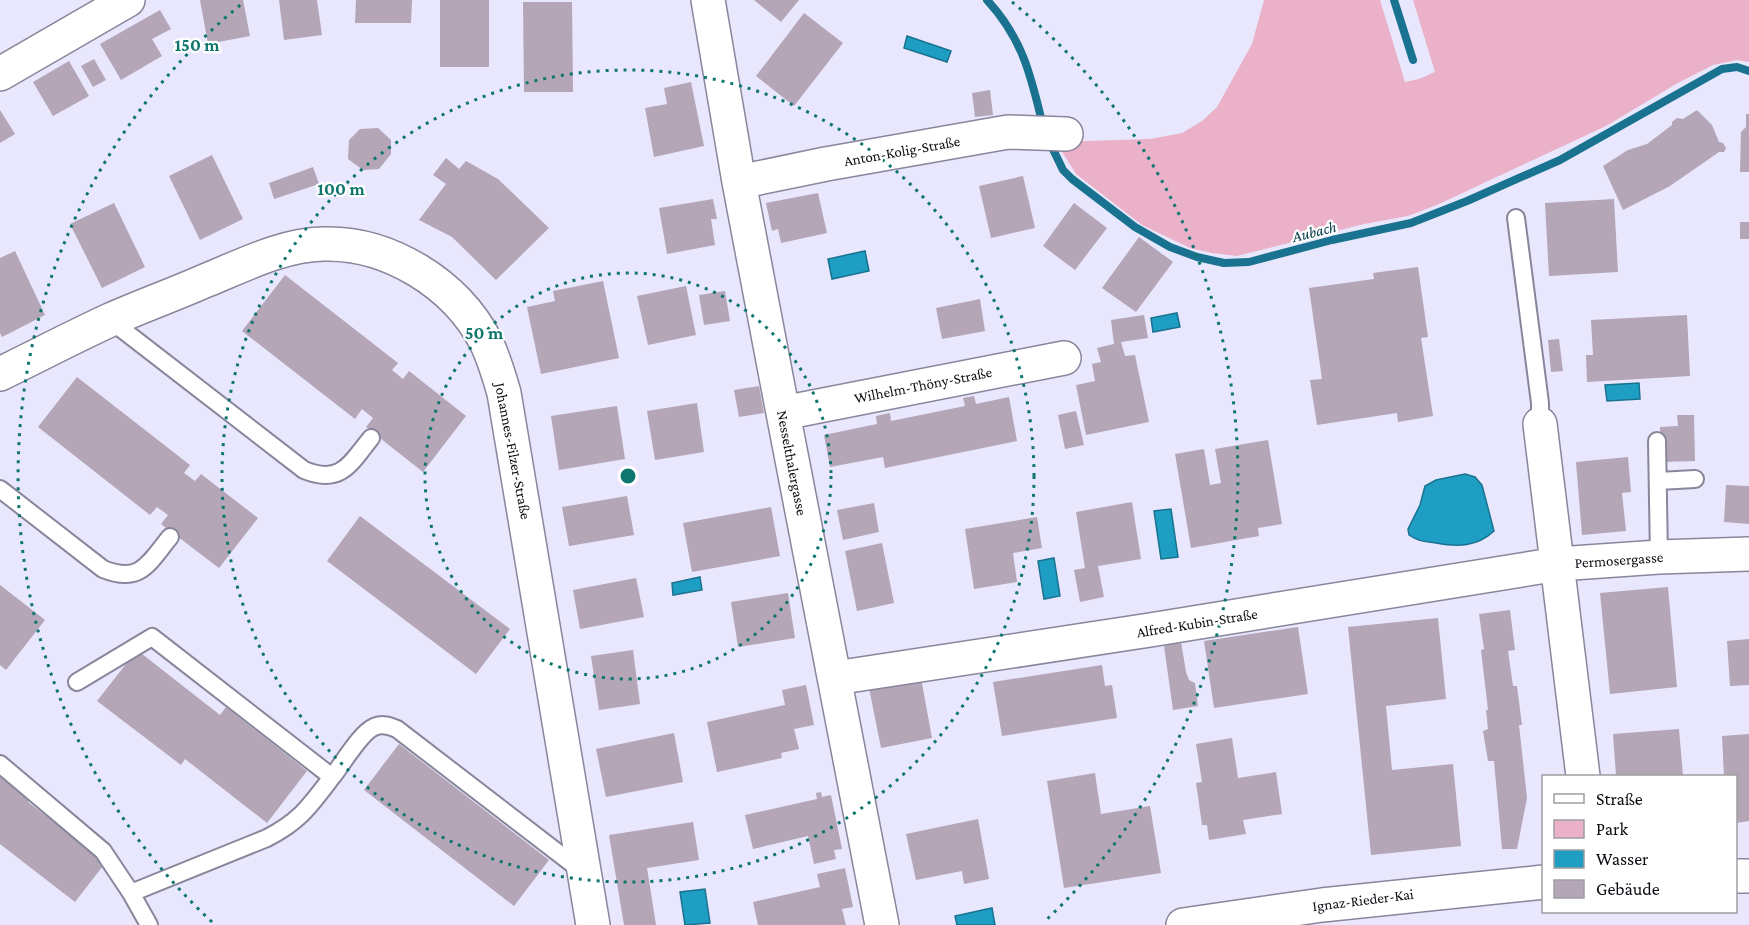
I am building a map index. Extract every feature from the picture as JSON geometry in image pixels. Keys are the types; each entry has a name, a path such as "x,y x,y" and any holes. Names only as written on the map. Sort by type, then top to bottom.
{"street":[{"path":"0,74 128,0"},
{"name":"Nesselthalergasse","path":"708,0 739,182 882,925"},
{"name":"Anton-Kolig-Straße","path":"739,182 1008,132 1052,133"},
{"name":"Johannes-Filzer-Straße","path":"0,374 110,320 285,250 324,244 368,249 406,264 438,285 466,312 485,341 504,393 593,925"},
{"name":"Wilhelm-Thöny-Straße","path":"783,413 1064,358"},
{"name":"Permosergasse","path":"1540,424 1558,564 1749,554"},
{"path":"1558,564 1584,775"},
{"name":"Alfred-Kubin-Straße","path":"835,678 1558,564"},
{"name":"Ignaz-Rieder-Kai","path":"1183,925 1344,902 1542,882"}],"lane":[{"path":"1516,218 1540,403 1540,424"},
{"path":"110,320 304,470 321,477 337,474 348,467 371,438"},
{"path":"1657,441 1659,557"},
{"path":"1658,481 1695,479"},
{"path":"0,489 103,569 119,575 135,573 146,566 170,537"},
{"path":"77,682 152,637 332,777"},
{"path":"131,893 267,838 288,827 306,812 362,737 374,727 386,725 397,729 584,873"},
{"path":"0,764 103,851 149,925"}],"green space":[{"path":"1264,0 1380,0 1405,82 1435,72 1413,0 1749,0 1749,62 1737,60 1713,65 1676,84 1606,126 1439,204 1408,216 1364,224 1237,256 1190,248 1142,225 1076,174 1056,142 1150,139 1182,133 1202,121 1217,107 1252,44"}],"water":[{"path":"907,36 951,51 947,62 904,48"},
{"path":"865,251 869,271 832,279 828,259"},
{"path":"1177,313 1180,327 1153,332 1151,318"},
{"path":"1639,383 1640,399 1607,401 1605,385"},
{"path":"1465,474 1475,477 1482,485 1494,531 1474,543 1460,545 1422,541 1409,535 1408,529 1420,505 1425,486 1436,480"},
{"path":"1171,509 1178,557 1161,559 1154,511"},
{"path":"1054,558 1060,596 1044,599 1038,561"},
{"path":"700,577 702,590 673,595 672,583"},
{"path":"705,889 710,923 685,925 680,892"},
{"path":"992,908 995,925 957,925 955,916"}],"building":[{"path":"200,0 243,0 250,36 208,44"},
{"path":"279,0 317,0 322,35 284,40"},
{"path":"356,0 412,0 411,23 355,23"},
{"path":"440,0 489,0 489,67 440,67"},
{"path":"754,0 799,0 781,22"},
{"path":"523,2 572,2 573,92 524,92"},
{"path":"160,10 171,29 152,39 162,56 121,80 100,44"},
{"path":"804,13 843,43 794,106 756,76"},
{"path":"94,59 106,80 93,87 81,66"},
{"path":"69,61 89,96 53,116 33,82"},
{"path":"691,82 704,146 654,157 645,108 667,104 664,88"},
{"path":"990,90 993,115 975,117 972,93"},
{"path":"0,110 15,134 0,143"},
{"path":"1697,110 1712,125 1719,142 1723,143 1726,148 1724,152 1719,152 1670,186 1623,210 1603,166 1628,150 1647,144 1672,125 1677,118 1683,119"},
{"path":"1746,114 1749,114 1749,172 1740,172 1741,132 1746,127"},
{"path":"378,128 391,140 391,154 379,169 363,170 348,159 349,140 360,129"},
{"path":"212,155 243,219 200,240 169,176"},
{"path":"446,158 459,169 466,161 498,179 549,228 496,280 452,237 419,220 446,184 433,175"},
{"path":"313,167 319,184 274,199 269,183"},
{"path":"1023,176 1035,228 991,238 979,186"},
{"path":"818,193 827,233 781,243 778,229 772,231 766,203"},
{"path":"713,199 717,219 711,219 715,245 667,254 659,208"},
{"path":"1614,199 1618,272 1549,276 1545,203"},
{"path":"114,203 145,267 102,288 70,224"},
{"path":"1074,203 1107,228 1075,270 1043,246"},
{"path":"1740,222 1749,222 1749,239 1740,239"},
{"path":"1139,237 1173,262 1136,312 1102,288"},
{"path":"15,251 45,315 2,337 0,333 0,258"},
{"path":"1418,267 1428,337 1421,338 1433,416 1398,422 1397,413 1317,425 1310,380 1322,379 1309,288 1374,279 1373,273"},
{"path":"285,275 398,363 392,370 403,379 409,371 466,416 423,472 366,427 373,418 362,409 355,419 242,331"},
{"path":"603,281 619,358 541,374 527,307 555,301 553,291"},
{"path":"686,286 696,335 648,345 637,296"},
{"path":"725,291 730,321 704,325 699,295"},
{"path":"980,299 985,331 942,339 936,308"},
{"path":"1144,315 1148,338 1121,342 1125,356 1135,355 1149,422 1086,435 1076,385 1095,381 1092,364 1101,362 1097,348 1114,344 1111,320"},
{"path":"1687,315 1690,376 1587,382 1586,355 1593,355 1591,320"},
{"path":"1559,339 1563,371 1551,372 1548,340"},
{"path":"77,377 190,465 184,473 195,481 201,474 258,518 219,568 161,524 168,515 157,507 150,515 38,427"},
{"path":"759,386 764,413 739,417 734,390"},
{"path":"974,396 976,404 1009,397 1017,441 885,468 883,457 830,467 824,435 877,424 876,416 890,413 891,421 965,406 963,398"},
{"path":"697,403 704,452 655,460 647,411"},
{"path":"617,406 625,459 559,470 551,416"},
{"path":"1076,411 1084,445 1065,449 1058,415"},
{"path":"1677,415 1694,415 1695,461 1661,462 1660,427 1678,426"},
{"path":"1268,440 1282,524 1258,528 1259,536 1191,548 1175,454 1204,449 1210,485 1221,483 1215,449"},
{"path":"1628,457 1631,492 1622,493 1626,531 1582,535 1576,462"},
{"path":"1726,485 1749,486 1749,524 1724,522"},
{"path":"627,496 634,535 569,546 562,507"},
{"path":"1132,502 1141,559 1098,566 1104,597 1080,602 1074,570 1085,568 1076,512"},
{"path":"874,503 879,532 843,540 837,510"},
{"path":"771,507 780,556 692,572 683,523"},
{"path":"360,516 510,629 476,674 327,561"},
{"path":"1037,517 1042,548 1013,553 1017,582 974,589 965,529"},
{"path":"882,543 894,603 857,611 845,551"},
{"path":"636,578 644,617 580,629 573,590"},
{"path":"0,585 45,620 6,670 0,665"},
{"path":"1668,587 1677,687 1610,694 1600,593"},
{"path":"788,593 795,638 738,647 731,602"},
{"path":"1510,610 1515,650 1508,651 1513,686 1517,686 1527,798 1517,849 1502,849 1494,761 1488,761 1483,731 1488,729 1486,710 1488,710 1479,614"},
{"path":"1438,618 1446,699 1386,706 1392,770 1453,764 1461,846 1371,855 1348,627"},
{"path":"1298,627 1308,694 1214,708 1204,641"},
{"path":"1749,639 1749,685 1730,686 1727,641"},
{"path":"1181,642 1186,672 1189,680 1195,683 1198,706 1173,710 1164,646"},
{"path":"137,650 220,715 226,707 307,771 267,823 185,759 181,765 97,701"},
{"path":"633,650 640,704 599,710 591,656"},
{"path":"1102,665 1105,686 1112,685 1117,718 1002,736 993,682"},
{"path":"921,678 932,738 881,748 869,688"},
{"path":"806,685 814,725 794,729 799,749 781,753 782,758 717,772 707,722 785,705 782,690"},
{"path":"1679,729 1683,775 1616,775 1613,734"},
{"path":"674,733 683,782 606,797 596,749"},
{"path":"1749,734 1749,821 1737,823 1737,775 1724,775 1722,736"},
{"path":"1232,738 1238,778 1276,772 1282,814 1243,820 1246,834 1209,840 1207,825 1202,825 1196,783 1202,782 1196,744"},
{"path":"399,744 549,860 514,906 364,790"},
{"path":"1095,773 1101,814 1150,806 1161,873 1064,888 1047,781"},
{"path":"0,776 30,799 28,802 106,862 75,902 0,844"},
{"path":"821,792 822,797 831,795 842,849 834,850 836,859 814,864 808,836 753,849 745,815 817,799 816,793"},
{"path":"978,819 989,879 964,884 962,871 916,880 906,834"},
{"path":"693,822 699,860 647,868 656,925 624,925 609,835"},
{"path":"845,868 853,907 842,909 846,925 758,925 753,902 820,887 817,874"}],"waterway":[{"name":"Aubach","path":"987,0 1009,29 1024,59 1043,126"},
{"path":"1394,0 1413,60"},
{"name":"Aubach","path":"1049,141 1063,170 1135,227 1170,247 1197,257 1224,263 1249,262 1332,240 1411,223 1560,160 1722,69 1737,67 1749,71"}]}
